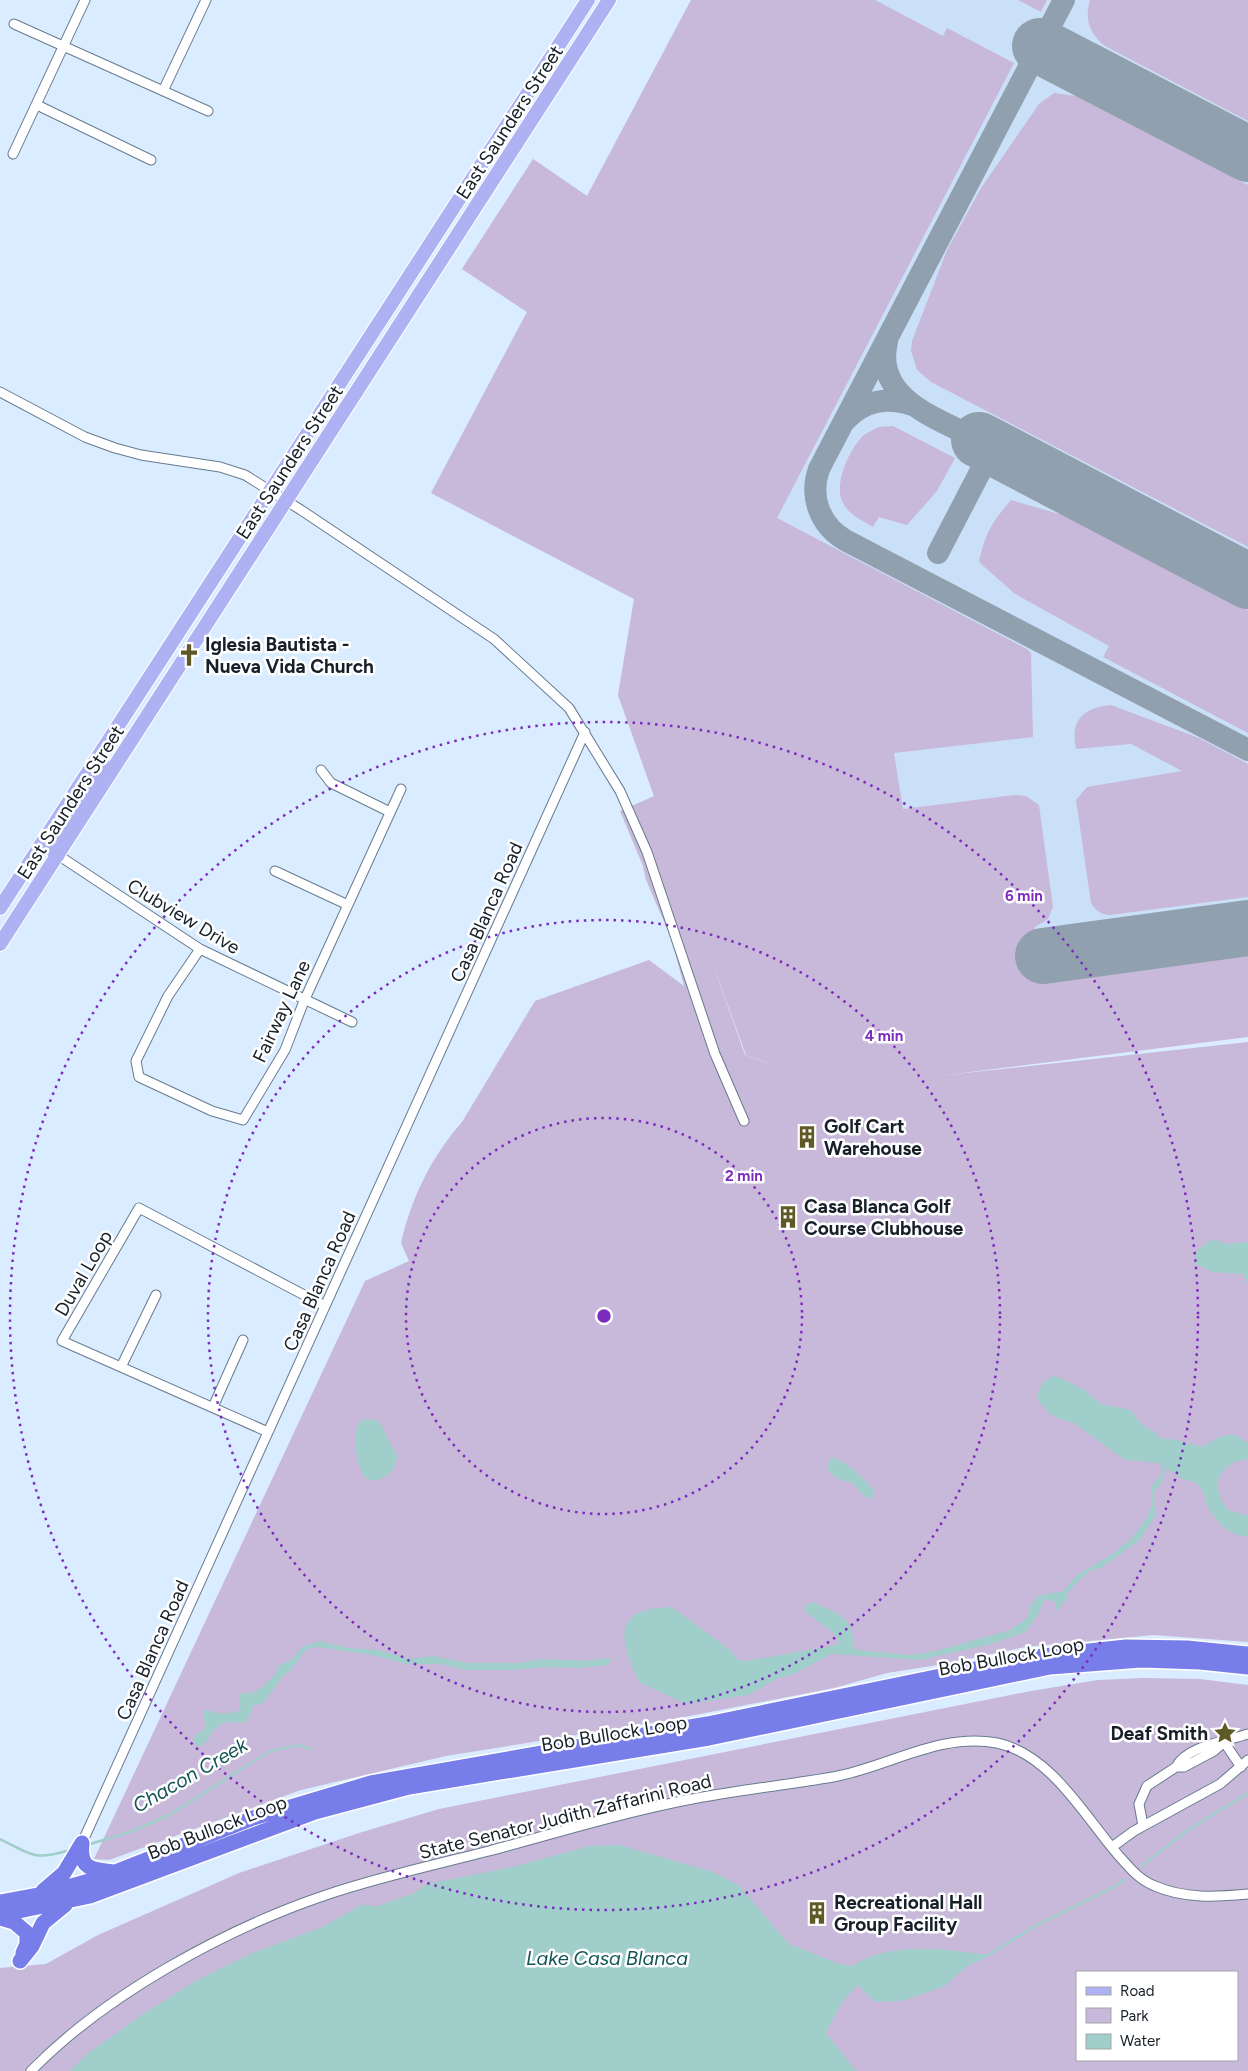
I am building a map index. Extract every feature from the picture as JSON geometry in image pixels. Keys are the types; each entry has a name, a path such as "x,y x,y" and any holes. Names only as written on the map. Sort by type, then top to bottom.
{"highway":[{"name":"Bob Bullock Loop","path":"4,1901 39,1895 118,1872 253,1818 371,1783 436,1770 707,1724 1034,1657 1126,1647 1188,1648 1248,1654"},
{"name":"Bob Bullock Loop","path":"0,1917 70,1902 122,1885 315,1812 409,1787 726,1734 1050,1667 1141,1660 1200,1662 1248,1667"},
{"path":"82,1842 81,1856 83,1862 98,1870 118,1872"},
{"path":"39,1895 64,1874 82,1842"},
{"path":"0,1917 14,1922 27,1933 27,1944 20,1961 32,1946 43,1923 70,1902"}],"main road":[{"name":"East Saunders Street","path":"0,908 588,0"},
{"path":"538,110 553,72 599,0"},
{"name":"East Saunders Street","path":"0,944 609,0"},
{"path":"124,752 124,738 179,649 181,643 177,635"},
{"path":"58,855 52,849 52,845 101,768 110,738"}],"street":[{"path":"12,154 37,105 85,0"},
{"path":"163,91 206,0"},
{"path":"14,24 208,111"},
{"path":"37,105 151,160"},
{"path":"0,392 85,437 115,448 141,455 236,471 301,510 494,639 569,708 620,791 647,852 715,1054 744,1121"},
{"name":"Casa Blanca Road","path":"82,1842 585,732"},
{"path":"321,770 331,783 390,812"},
{"name":"Fairway Lane","path":"200,949 168,996 136,1062 140,1077 212,1112 244,1120 285,1050 304,1001 401,789"},
{"name":"Clubview Drive","path":"58,855 200,949 304,1001 352,1022"},
{"path":"275,871 348,905"},
{"name":"Duval Loop","path":"268,1432 62,1341 139,1208 326,1306"},
{"path":"121,1367 156,1295"},
{"path":"213,1408 243,1340"},
{"path":"1143,1826 1139,1808 1144,1791 1151,1782 1176,1767 1184,1767 1214,1751 1224,1742 1248,1734"},
{"name":"State Senator Judith Zaffarini Road","path":"31,2071 78,2028 149,1980 235,1932 309,1901 414,1869 582,1825 693,1799 837,1776 935,1746 968,1741 988,1742 1013,1748 1027,1755 1053,1776 1139,1877 1163,1890 1201,1896 1248,1894"},
{"path":"1224,1742 1240,1766"},
{"path":"1112,1847 1143,1826 1215,1788 1248,1760"}],"shaded area":[{"path":"691,0 1248,0 1248,1037 818,1081 746,1055 618,695 634,599 431,493 527,312 462,269 533,159 587,196"}],"green space":[{"path":"691,0 875,0 943,36 947,28 1014,63 777,518 1027,649 1031,653 1033,737 894,753 903,809 1014,795 1026,796 1039,805 1053,907 1048,919 1035,927 1043,982 1248,955 1248,1037 947,1075 1248,1042 1248,1642 1154,1635 1025,1647 944,1664 887,1673 834,1688 669,1720 446,1756 301,1790 109,1860 94,1859 365,1281 409,1261 401,1243 410,1210 424,1179 441,1149 462,1122 535,1001 649,960 684,986 671,938 646,880 643,866 620,811 654,796 618,695 634,599 431,493 527,312 462,269 533,159 587,196","holes":["710,956 746,1055 805,1076 745,1055"]},
{"path":"1018,0 1047,0 1041,12"},
{"path":"1090,0 1248,0 1248,121 1105,46 1095,36 1088,20"},
{"path":"1054,93 1077,96 1248,185 1248,547 931,382 917,370 911,351 912,341 947,250 981,188 1039,104"},
{"path":"893,426 955,458 937,491 907,525 879,517 873,527 849,511 840,496 841,478 848,458 865,435 879,427"},
{"path":"1011,500 1061,513 1248,610 1248,733 1103,657 1109,646 1015,594 979,562 990,529"},
{"path":"1111,705 1199,738 1248,764 1248,897 1110,915 1101,913 1093,906 1076,800 1087,787 1182,771 1131,744 1076,749 1075,730 1081,717 1093,709"},
{"path":"1144,1678 1200,1679 1248,1685 1248,2071 0,2071 0,1968 46,1964 98,1935 239,1873 359,1833 439,1809 1031,1691 1098,1680"}],"water":[{"path":"1213,1239 1227,1244 1248,1242 1248,1285 1243,1274 1212,1272 1194,1263 1197,1250"},
{"path":"1053,1376 1086,1391 1101,1404 1131,1410 1140,1423 1158,1434 1159,1438 1176,1440 1202,1447 1219,1438 1233,1435 1248,1443 1248,1460 1233,1463 1222,1473 1217,1482 1220,1498 1228,1510 1248,1516 1248,1536 1235,1534 1223,1527 1210,1511 1200,1487 1166,1468 1161,1484 1154,1491 1155,1516 1140,1540 1101,1568 1090,1570 1067,1593 1067,1598 1057,1612 1055,1602 1045,1599 1039,1613 1026,1632 991,1644 920,1660 831,1654 792,1675 778,1678 748,1695 686,1704 639,1682 627,1652 625,1628 629,1620 638,1613 652,1609 672,1607 730,1650 738,1660 746,1661 837,1645 839,1642 833,1633 804,1610 806,1605 813,1602 837,1613 848,1622 853,1636 853,1646 857,1650 910,1655 936,1651 1010,1630 1028,1617 1030,1606 1038,1596 1063,1591 1078,1574 1111,1555 1131,1539 1147,1518 1151,1507 1151,1487 1161,1474 1162,1467 1159,1463 1125,1460 1074,1423 1057,1418 1048,1412 1039,1401 1037,1395 1043,1382"},
{"path":"365,1419 379,1421 397,1456 392,1471 378,1480 370,1480 364,1476 357,1457 355,1441 357,1428 359,1422"},
{"path":"831,1457 848,1466 864,1480 873,1489 873,1498 865,1497 851,1482 841,1480 829,1472 827,1469"},
{"path":"320,1641 348,1648 377,1650 411,1659 432,1656 469,1663 520,1663 543,1659 583,1661 611,1658 609,1665 579,1668 544,1667 513,1670 466,1670 439,1664 407,1664 372,1655 318,1647 309,1648 291,1670 283,1676 263,1703 253,1706 247,1721 241,1723 226,1722 215,1729 204,1744 199,1746 193,1744 195,1735 203,1731 206,1726 203,1713 205,1710 223,1714 239,1711 239,1694 255,1692 275,1675 279,1665 294,1658 303,1646"},
{"name":"Lake Casa Blanca","path":"619,1845 713,1872 738,1885 789,1944 840,1964 852,1966 868,1958 902,1950 937,1949 990,1955 966,1967 943,1987 901,2001 875,2002 858,1985 842,2002 826,2033 856,2071 70,2071 87,2054 140,2016 199,1979 250,1954 325,1926 360,1905 378,1906 414,1893 427,1884 513,1867 589,1846"}],"waterway":[{"name":"Chacon Creek","path":"90,1844 133,1831 169,1815 270,1751 299,1745 310,1749"},
{"path":"1141,1866 1188,1830 1248,1793"},
{"name":"Chacon Creek","path":"0,1839 40,1856 70,1850"},
{"path":"987,1956 1037,1925 1114,1887 1125,1879"}],"taxiway":[{"path":"1064,0 819,469 816,479 816,500 823,518 829,527 845,540 1248,750"},
{"path":"887,342 885,362 890,378 899,393 929,415 979,440"},
{"path":"846,420 860,408 876,402 894,401 912,405"},
{"path":"938,553 993,447"}],"runway":[{"path":"1040,46 1248,154"},
{"path":"979,440 1248,581"},
{"path":"1043,956 1248,928"}],"place":[{"name":"Iglesia Bautista - Nueva Vida Church","path":"189,655"},
{"name":"Golf Cart Warehouse","path":"807,1137"},
{"name":"Casa Blanca Golf Course Clubhouse","path":"788,1217"},
{"name":"Deaf Smith","path":"1225,1733"},
{"name":"Recreational Hall Group Facility","path":"817,1913"}]}
